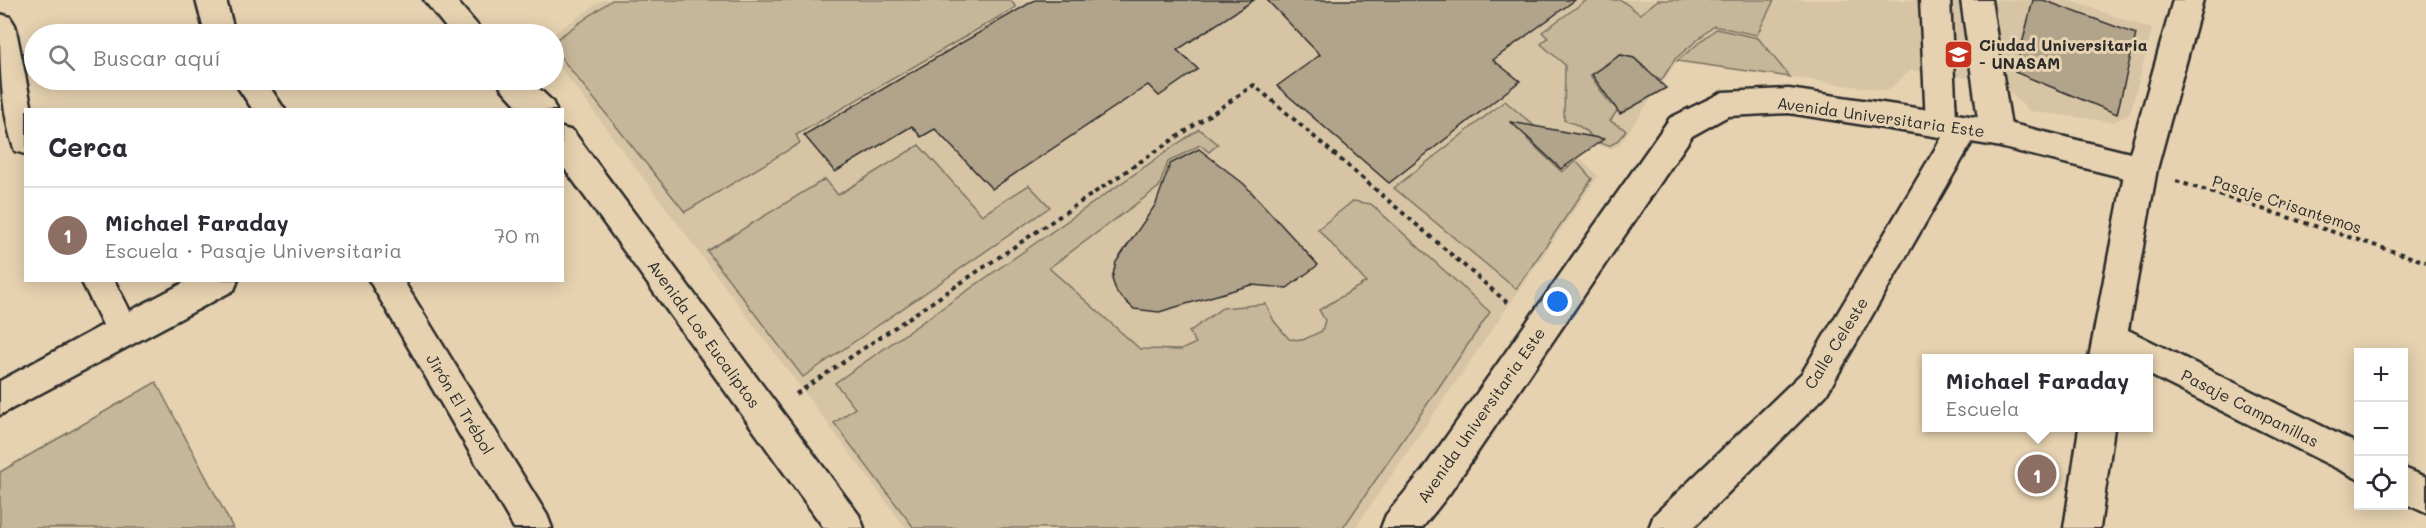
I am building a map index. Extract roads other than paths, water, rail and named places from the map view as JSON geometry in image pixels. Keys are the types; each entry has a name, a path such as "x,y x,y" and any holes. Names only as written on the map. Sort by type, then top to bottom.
{"street":[{"path":"211,0 217,24"},
{"path":"439,0 459,24"},
{"path":"1935,0 1967,128"},
{"path":"1967,128 1976,0"},
{"path":"2108,348 2141,169 2188,0"},
{"path":"0,25 21,133 24,138"},
{"path":"255,90 269,108"},
{"path":"520,90 535,108"},
{"name":"Avenida Universitaria Este","path":"1399,528 1436,482 1681,127 1723,104 1788,101 1967,128 2141,169"},
{"name":"Calle Celeste","path":"1667,528 1815,384 1967,128"},
{"name":"Avenida Los Eucaliptos","path":"564,143 846,528"},
{"path":"98,282 123,331"},
{"path":"0,399 218,282"},
{"name":"Jirón El Trébol","path":"387,282 534,528"},
{"name":"Pasaje Campanillas","path":"2153,369 2354,460"},
{"path":"2082,528 2095,432"},
{"path":"2408,487 2426,496"}],"place":[{"name":"Ciudad Universitaria - UNASAM","path":"1958,54"},
{"name":"Michael Faraday","path":"2037,474"}]}
